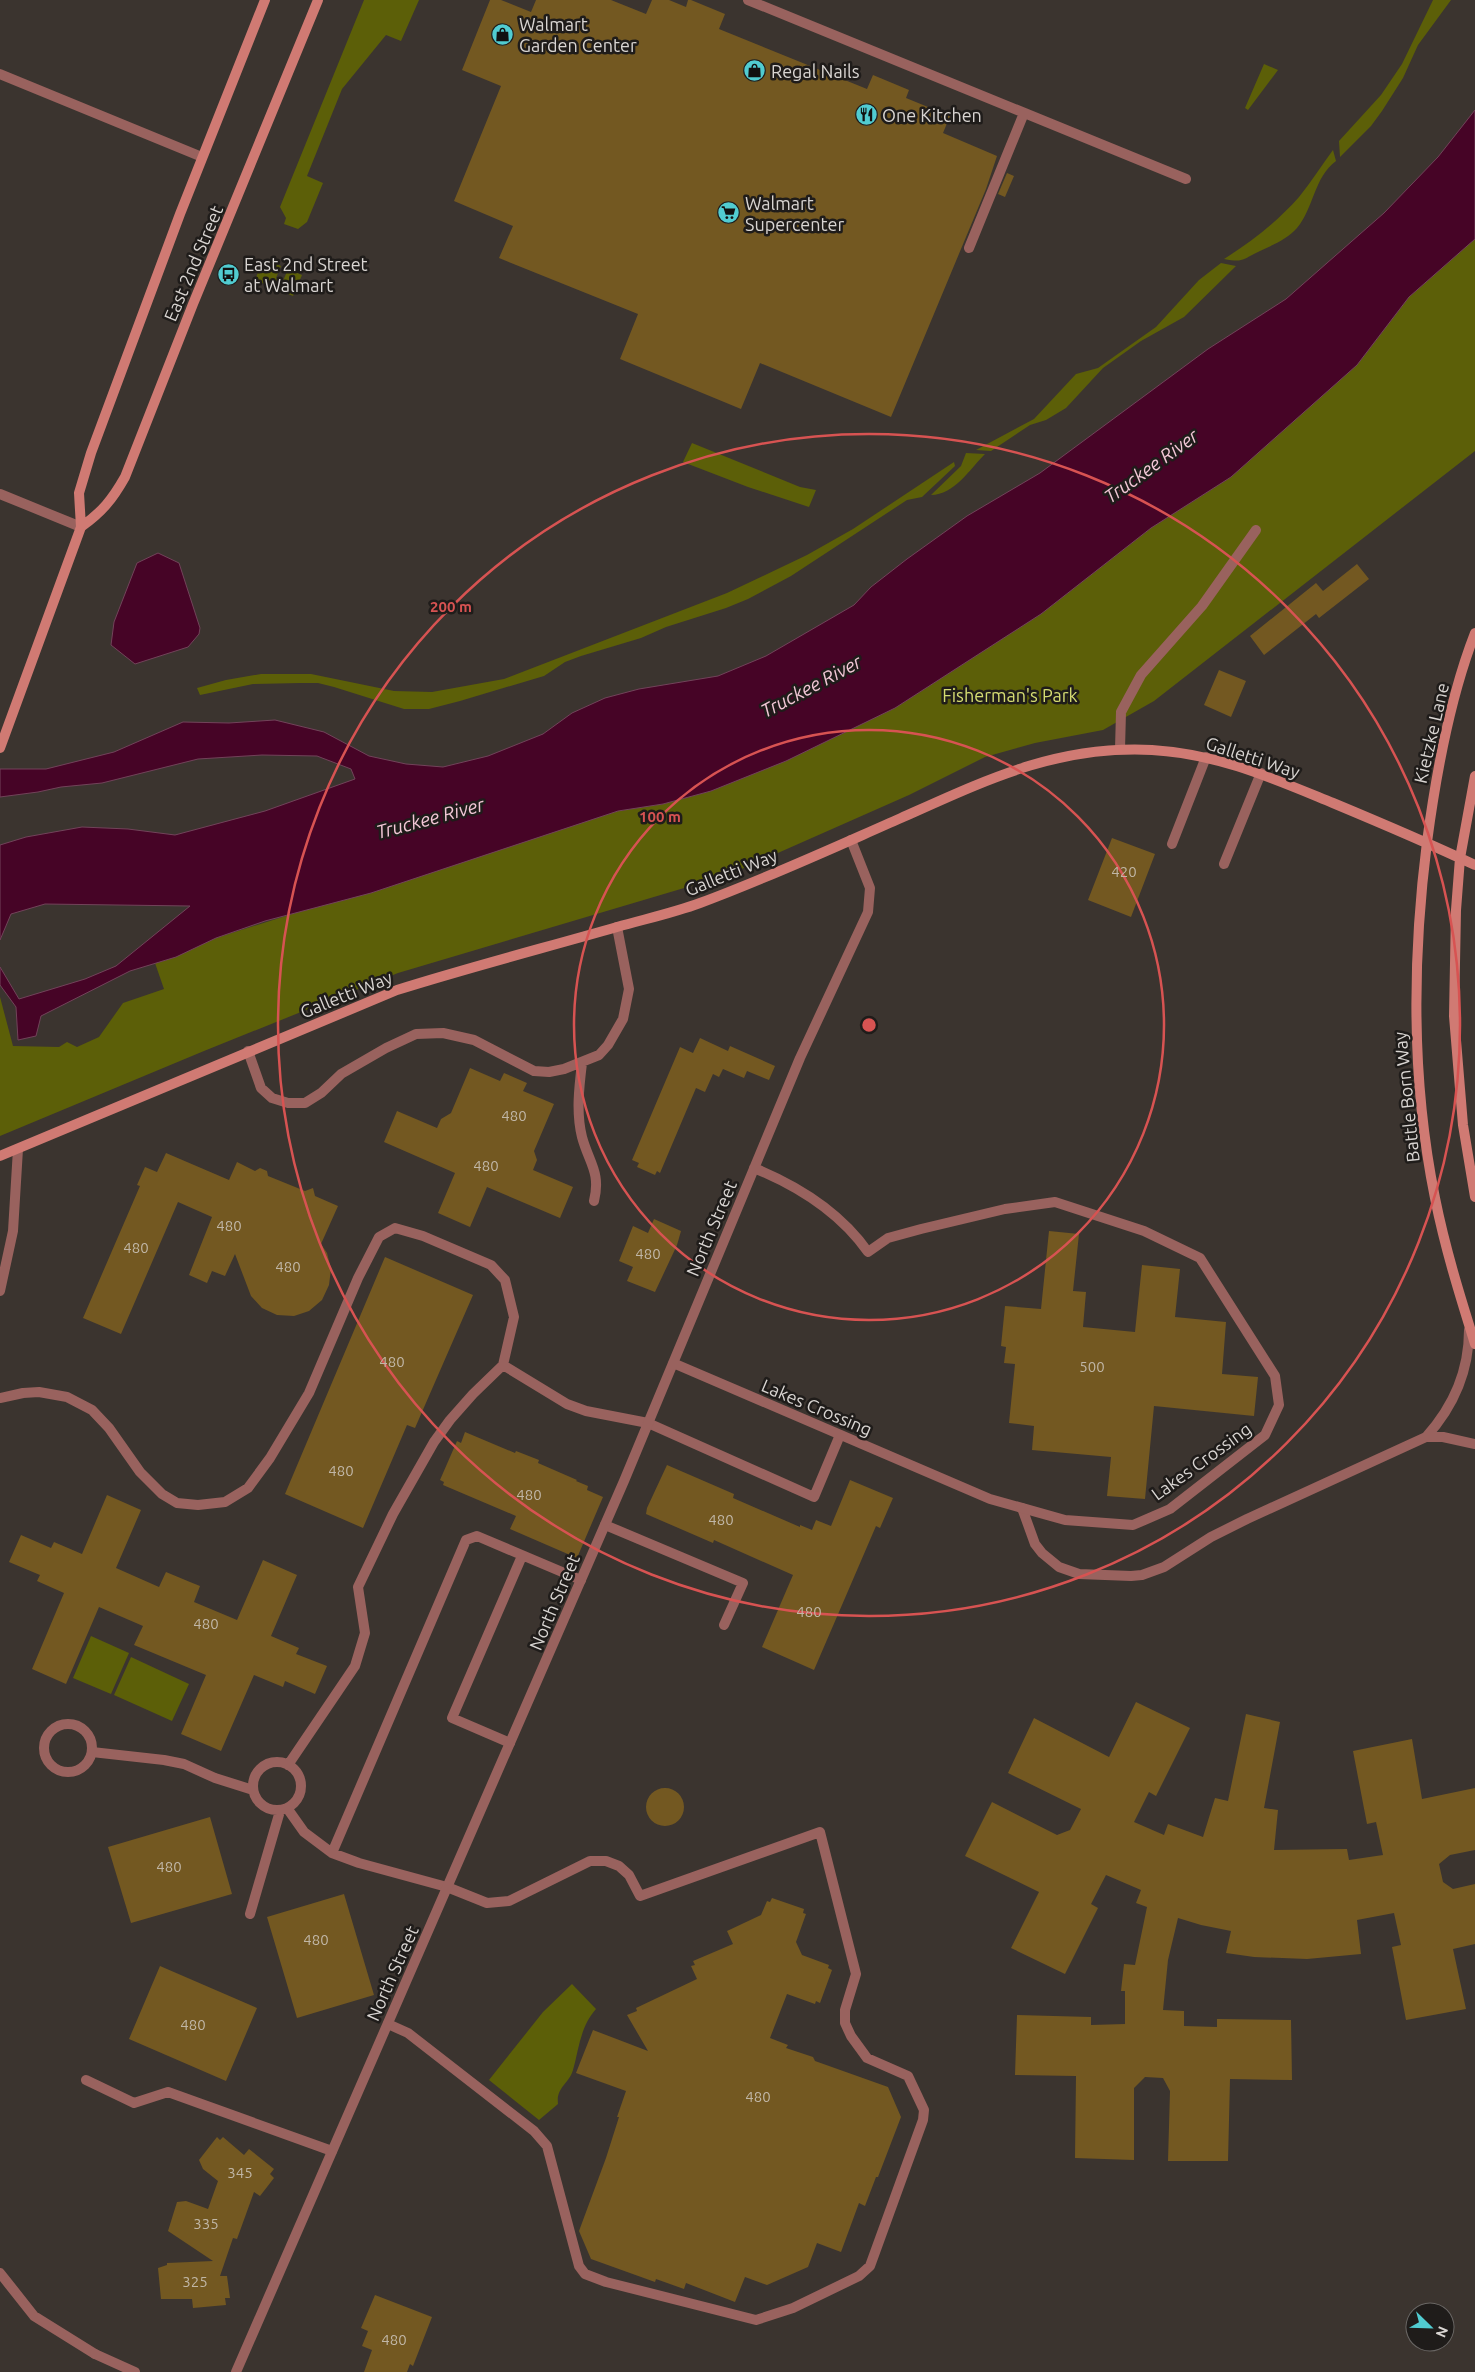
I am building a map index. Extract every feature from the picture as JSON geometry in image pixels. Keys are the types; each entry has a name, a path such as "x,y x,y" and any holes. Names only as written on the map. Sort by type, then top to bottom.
{"main road":[{"name":"East 2nd Street","path":"0,748 81,527 79,493 92,453 202,157 265,0"},
{"name":"East 2nd Street","path":"81,527 100,513 115,495 125,477 193,304 318,0"},
{"name":"Kietzke Lane","path":"1427,842 1432,802 1445,736 1462,670 1475,633"},
{"name":"Galletti Way","path":"0,1156 397,990 446,974 697,904 1015,769 1048,759 1120,749 1154,750 1229,762 1427,842 1475,865"},
{"path":"1475,776 1460,858 1456,910 1454,1016 1463,1125 1475,1197"},
{"name":"Battle Born Way","path":"1427,842 1419,909 1415,983 1419,1092 1434,1198 1451,1266 1475,1344"}],"street":[{"path":"748,0 1186,179"},
{"path":"0,74 202,157"},
{"path":"969,248 1024,113"},
{"path":"0,494 81,527"},
{"path":"1120,749 1121,712 1141,675 1202,606 1256,530"},
{"path":"1172,844 1206,757"},
{"path":"1224,864 1260,773"},
{"name":"North Street","path":"236,2372 605,1525 800,1058 868,912 870,888 851,840"},
{"path":"248,1051 261,1088 272,1098 288,1103 305,1103 321,1093 341,1074 386,1048 416,1034 443,1033 474,1040 534,1071 549,1072 582,1063 598,1055 608,1044 622,1019 627,1003 628,975 617,927"},
{"path":"582,1063 578,1099 582,1137 593,1164 598,1185 594,1201"},
{"path":"0,1291 13,1231 18,1149"},
{"name":"Lakes Crossing","path":"673,1363 990,1499 1065,1520 1132,1525 1170,1509 1265,1436 1279,1405 1275,1376 1200,1258 1144,1231 1055,1202 1004,1209 921,1228 888,1238 868,1252 857,1236 816,1200 754,1168"},
{"path":"0,1398 39,1392 67,1398 92,1410 108,1428 140,1472 162,1494 177,1503 198,1505 225,1502 248,1488 270,1458 309,1392 358,1278 379,1238 395,1228 423,1236 491,1266 505,1280 514,1317 503,1365 450,1420 434,1442 393,1514 358,1587 365,1633 356,1666 288,1765"},
{"path":"1426,1437 1446,1412 1462,1382 1467,1364 1470,1326"},
{"path":"503,1365 567,1404 586,1411 648,1423 814,1497 840,1435"},
{"path":"1022,1508 1035,1544 1042,1553 1059,1567 1079,1574 1142,1575 1164,1567 1211,1537 1246,1519 1426,1437 1443,1437 1475,1444"},
{"path":"605,1525 742,1582 724,1625"},
{"path":"332,1853 466,1540 477,1536 581,1580"},
{"path":"510,1743 452,1718 522,1556"},
{"path":"73,1724 86,1731 90,1737 92,1752 84,1766 68,1772 52,1766 47,1760 44,1744 52,1729 58,1725 73,1724"},
{"path":"92,1752 184,1764 215,1778 253,1790"},
{"path":"250,1914 284,1809 298,1798 301,1783 294,1769 280,1762 265,1766 254,1778 253,1790 258,1801 264,1807 284,1809 304,1832 332,1853 359,1863 448,1887 487,1903 509,1901 590,1861 606,1862 619,1866 629,1875 640,1896 820,1832 856,1974 845,2010 845,2022 855,2043 867,2058 908,2076 924,2110 923,2120 870,2266 859,2276 793,2308 756,2320 606,2282 585,2274 579,2266 547,2146 534,2131 408,2033 388,2024"},
{"path":"86,2080 134,2102 168,2092 332,2151"},
{"path":"0,2273 34,2316 95,2354 135,2372"}],"green space":[{"path":"364,0 419,0 401,41 386,35 342,89 307,176 323,183 307,222 298,229 284,224 286,218 280,207"},
{"path":"1433,0 1451,0 1418,45 1403,78 1382,111 1371,126 1340,157 1339,141 1381,95 1402,64"},
{"path":"1264,64 1278,70 1248,110 1245,108"},
{"path":"1333,150 1336,161 1323,175 1303,220 1297,228 1280,241 1243,260 1224,259 1264,231 1291,206"},
{"name":"Fisherman's Park","path":"1475,239 1475,451 1154,701 1103,730 1035,743 985,757 909,795 728,875 398,973 0,1136 0,997 13,1046 59,1047 67,1042 77,1047 99,1037 123,1003 164,989 155,963 216,938 618,811 663,804 711,791 786,761 895,708 1041,614 1151,528 1231,477 1357,365 1409,297"},
{"path":"267,260 281,266 276,278 283,281 288,269 302,275 293,296 255,280 262,262"},
{"path":"1221,263 1236,266 1184,317 1141,341 1103,368 1066,408 1046,420 1030,425 991,451 976,450 1034,419 1076,374 1098,368 1156,327 1199,280"},
{"path":"692,443 800,487 816,490 809,507 748,487 683,462"},
{"path":"966,453 985,454 954,486 947,491 931,495 961,466"},
{"path":"954,462 955,466 922,497 907,500 791,576 748,599 666,627 641,638 565,662 544,676 429,709 404,709 318,683 253,684 200,695 197,688 226,680 261,674 311,674 394,691 432,692 504,679 727,593 807,555 853,529"},
{"path":"91,1636 129,1653 111,1694 73,1678"},
{"path":"131,1657 189,1684 172,1721 114,1695"},
{"path":"572,1984 596,2009 586,2023 573,2070 559,2093 558,2104 539,2120 489,2080 543,2012"}],"water":[{"name":"Truckee River","path":"1475,110 1475,239 1409,297 1357,365 1231,477 1151,528 1041,614 895,708 786,761 711,791 663,804 618,811 371,893 265,921 216,938 176,957 130,971 41,1016 36,1036 18,1040 16,1007 0,985 0,967 19,999 85,979 116,966 190,906 45,904 11,914 0,940 0,845 26,837 82,827 128,829 175,835 265,811 355,779 351,769 317,756 262,755 198,759 102,783 61,787 0,797 0,769 46,769 114,752 183,722 229,723 275,720 324,732 369,756 406,764 443,767 488,756 543,734 572,713 605,698 639,689 718,676 766,656 854,605 871,587 967,516 1040,473 1208,349 1286,299 1384,213 1438,157"},
{"path":"158,553 179,563 200,628 199,634 188,647 135,664 111,645 114,622 137,563"}],"building":[{"name":"Walmart Supercenter","path":"490,0 501,0 531,12 536,0 611,0 646,14 652,0 669,0 686,7 688,0 691,0 725,14 719,29 867,89 873,75 909,90 906,98 950,116 943,133 997,156 986,189 891,417 760,363 741,409 620,359 638,314 499,258 513,226 454,201 501,86 462,70"},
{"path":"1007,173 1014,176 1005,197 998,194"},
{"path":"1357,564 1369,579 1319,618 1316,614 1264,655 1250,636 1316,583 1323,591"},
{"path":"1219,670 1246,681 1231,717 1204,705"},
{"path":"1112,838 1155,854 1131,917 1088,900"},
{"path":"700,1038 728,1051 730,1046 775,1066 769,1080 747,1071 744,1078 723,1069 719,1077 713,1074 705,1092 696,1088 660,1173 657,1171 655,1175 637,1167 639,1163 632,1160 680,1047 693,1053"},
{"path":"470,1068 500,1081 504,1073 527,1083 523,1091 554,1104 534,1151 537,1160 533,1170 573,1187 560,1218 487,1187 470,1227 438,1213 455,1173 384,1142 397,1111 437,1128 441,1119 451,1113"},
{"path":"166,1153 229,1180 237,1162 255,1171 260,1168 267,1171 268,1176 305,1191 313,1188 315,1196 338,1206 321,1244 327,1253 331,1269 329,1285 322,1300 309,1311 294,1316 277,1315 262,1308 251,1296 235,1254 225,1276 212,1271 207,1283 189,1275 212,1217 178,1202 121,1334 83,1318 140,1186 137,1185 145,1167 157,1172"},
{"path":"654,1219 681,1231 677,1245 655,1292 627,1281 633,1267 619,1261 633,1226 648,1233"},
{"path":"1049,1231 1079,1234 1073,1291 1086,1292 1083,1327 1135,1332 1142,1265 1180,1269 1175,1317 1226,1322 1222,1374 1258,1377 1254,1416 1154,1406 1145,1499 1107,1496 1111,1457 1032,1450 1034,1426 1009,1423 1015,1364 1004,1363 1006,1347 1001,1346 1005,1306 1041,1309"},
{"path":"385,1257 473,1295 415,1428 407,1425 363,1528 285,1494"},
{"path":"465,1432 515,1453 516,1451 539,1460 538,1463 577,1480 588,1486 587,1490 603,1497 577,1558 510,1529 516,1516 443,1485 444,1482 440,1480 457,1441 461,1443"},
{"path":"667,1465 734,1494 733,1498 800,1527 800,1525 812,1530 816,1520 831,1526 850,1480 893,1498 880,1528 876,1526 814,1670 762,1647 793,1575 714,1540 713,1543 646,1514"},
{"path":"107,1495 141,1510 116,1568 159,1587 166,1572 200,1586 194,1602 237,1620 263,1560 297,1575 271,1636 299,1648 296,1654 327,1666 315,1694 285,1681 283,1687 254,1675 221,1751 181,1734 206,1675 134,1645 143,1626 99,1607 66,1684 32,1669 64,1593 37,1581 40,1575 9,1562 21,1535 51,1548 54,1542 82,1554"},
{"path":"1136,1702 1190,1728 1156,1796 1149,1792 1134,1822 1164,1835 1168,1824 1203,1837 1215,1798 1228,1801 1246,1714 1280,1722 1264,1808 1278,1810 1274,1850 1347,1849 1349,1860 1383,1855 1376,1822 1367,1824 1353,1751 1412,1739 1422,1799 1475,1788 1475,1850 1450,1855 1439,1864 1443,1882 1453,1889 1475,1884 1475,1944 1453,1949 1466,2009 1406,2020 1392,1947 1401,1945 1394,1913 1357,1920 1361,1954 1307,1959 1254,1957 1226,1953 1231,1931 1178,1918 1168,1960 1163,2010 1184,2011 1184,2026 1217,2027 1217,2019 1291,2020 1292,2080 1230,2079 1228,2161 1168,2161 1170,2091 1163,2078 1145,2077 1134,2088 1134,2160 1075,2158 1076,2076 1015,2075 1017,2015 1091,2017 1091,2025 1125,2024 1125,1991 1121,1991 1124,1964 1135,1965 1147,1907 1136,1903 1141,1890 1106,1875 1091,1904 1098,1908 1065,1974 1011,1948 1039,1892 965,1856 992,1802 1057,1835 1070,1830 1081,1809 1008,1773 1034,1718 1109,1757"},
{"path":"665,1788 672,1789 678,1794 683,1800 683,1814 678,1820 672,1825 665,1826 658,1825 652,1820 647,1814 646,1807 647,1800 652,1794 658,1789"},
{"path":"210,1817 232,1894 131,1923 108,1847"},
{"path":"344,1894 374,1995 297,2018 267,1917"},
{"path":"772,1898 804,1909 803,1913 806,1914 796,1942 802,1955 829,1965 828,1968 832,1970 820,2003 816,2001 815,2004 787,1994 770,2038 788,2045 786,2048 813,2057 815,2061 888,2087 901,2117 865,2206 859,2203 841,2252 817,2243 808,2267 767,2285 745,2277 735,2302 686,2283 684,2289 656,2279 655,2282 591,2259 579,2231 606,2158 626,2091 576,2073 593,2030 648,2051 627,2015 637,2011 636,2008 697,1979 691,1966 695,1965 693,1961 733,1944 727,1931 761,1915 767,1901 770,1902"},
{"path":"160,1966 257,2008 226,2081 129,2039"},
{"path":"217,2137 220,2140 223,2137 244,2155 249,2149 274,2169 270,2174 274,2178 260,2196 254,2192 237,2239 233,2238 220,2276 227,2276 230,2298 225,2298 226,2305 193,2308 192,2299 161,2299 158,2268 167,2265 167,2263 213,2261 168,2231 177,2202 186,2201 208,2209 218,2181 203,2169 199,2160"},
{"path":"375,2295 432,2317 413,2366 410,2364 407,2372 364,2372 372,2350 362,2346 368,2331 361,2328"}],"place":[{"name":"Walmart Garden Center","path":"503,34"},
{"name":"Regal Nails","path":"755,71"},
{"name":"One Kitchen","path":"866,115"},
{"name":"Walmart Supercenter","path":"729,213"},
{"name":"East 2nd Street at Walmart","path":"228,274"}]}
